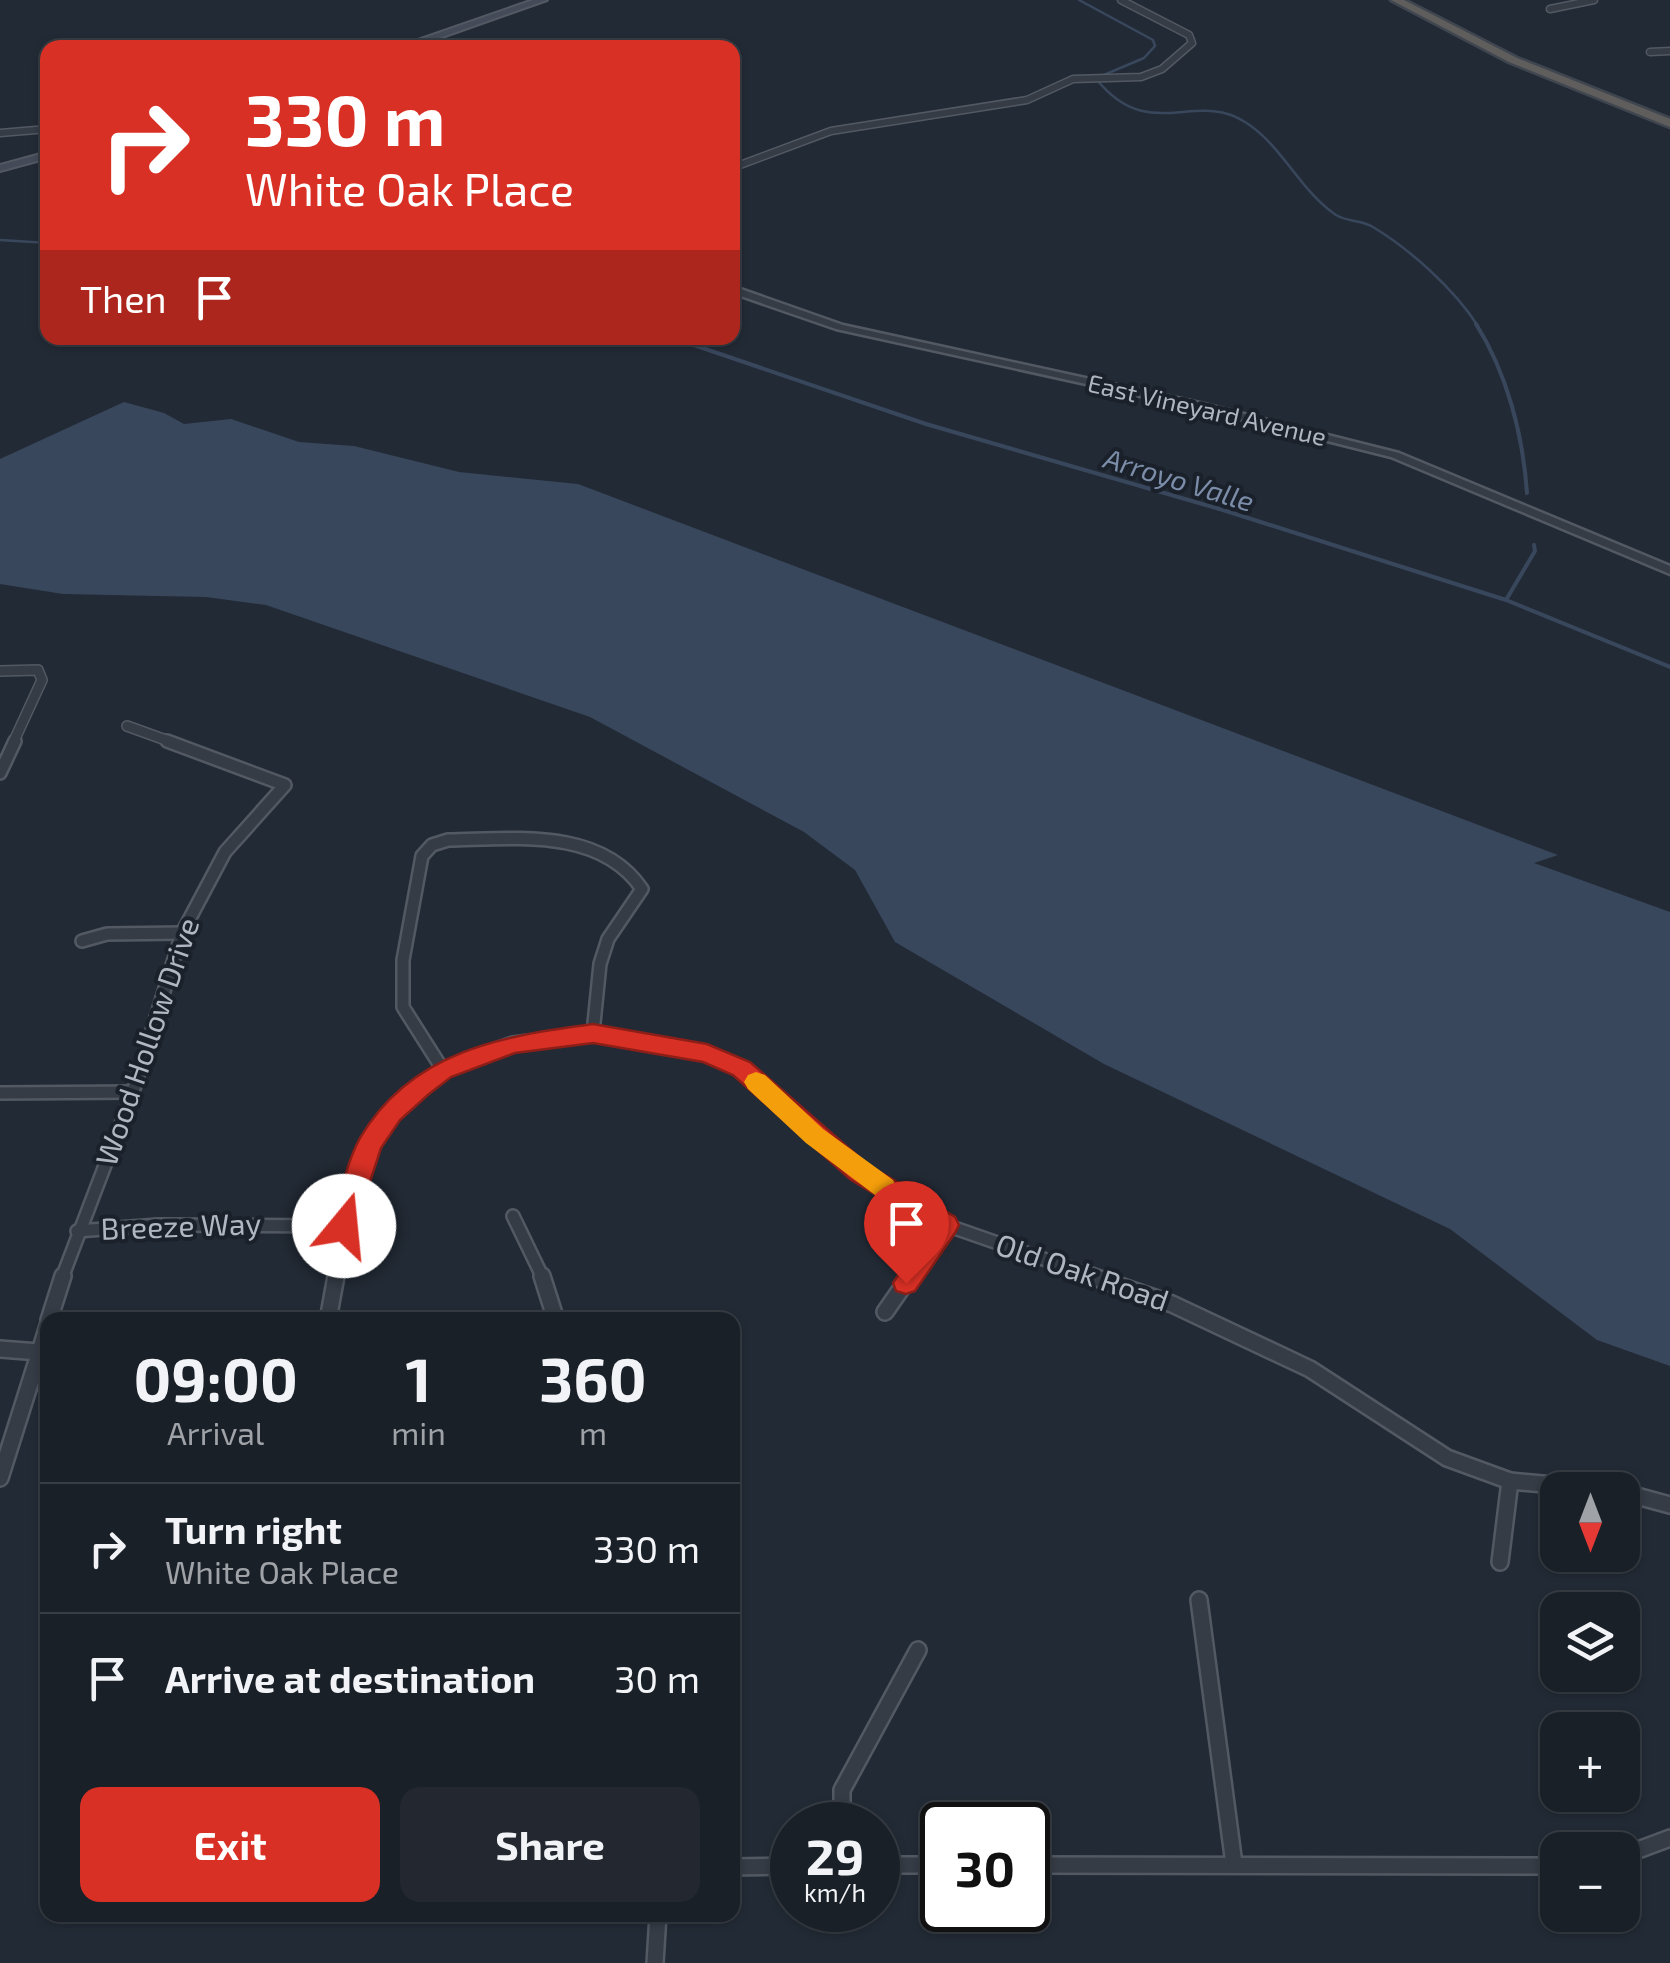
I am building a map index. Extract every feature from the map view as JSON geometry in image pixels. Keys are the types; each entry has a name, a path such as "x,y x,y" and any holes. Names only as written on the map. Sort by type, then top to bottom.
{"highway":[{"path":"1396,0 1513,60 1670,124"},
{"path":"1416,0 1526,55 1670,114"}],"main road":[{"path":"424,40 542,0"},
{"path":"0,168 40,156"}],"street":[{"path":"740,165 831,131 1028,100 1073,79 1140,78 1162,70 1192,43 1190,34 1121,0"},
{"path":"1550,9 1594,0"},
{"path":"1650,52 1670,50"},
{"path":"0,133 40,129"},
{"name":"East Vineyard Avenue","path":"740,292 840,327 1204,407 1396,455 1670,570"},
{"path":"0,671 38,670 42,680 0,773"},
{"name":"Wood Hollow Drive","path":"51,1312 77,1231 133,1092 182,933 225,852 285,785 127,726"},
{"path":"443,1070 402,1006 403,960 422,856 432,845 448,840 568,843 619,859 635,874 642,889 608,939 600,964 593,1034"},
{"path":"82,941 107,934 182,933"},
{"name":"Old Oak Road","path":"329,1312 344,1226 370,1144 392,1113 443,1070 513,1044 593,1034 707,1053 742,1068 858,1172 946,1225 1172,1304 1310,1368 1447,1458 1510,1480 1540,1483"},
{"path":"0,1093 133,1092"},
{"path":"514,1216 538,1263 553,1312"},
{"name":"Breeze Way","path":"77,1231 225,1224 344,1226"},
{"path":"885,1312 946,1225"},
{"path":"0,1349 39,1352"},
{"name":"Wood Hollow Drive","path":"0,1478 40,1349"},
{"path":"1500,1562 1510,1480"},
{"path":"1640,1497 1670,1505"},
{"path":"1199,1600 1234,1864"},
{"path":"842,1802 842,1790 918,1650"},
{"path":"1640,1849 1670,1838"},
{"path":"1050,1864 1540,1866"},
{"path":"740,1867 770,1866"},
{"path":"654,1963 657,1922"}],"water":[{"path":"124,402 164,413 184,424 231,419 299,442 354,446 459,472 578,484 1558,855 1534,863 1670,912 1670,1366 1597,1340 1450,1229 1104,1064 895,942 855,870 804,832 590,717 266,605 206,597 63,594 0,584 0,459"}],"waterway":[{"path":"1079,0 1153,40 1155,46 1144,58 1099,77"},
{"path":"1098,81 1117,99 1136,109 1154,113 1209,111 1245,122 1258,131 1324,205 1340,217 1373,227 1431,271 1478,326"},
{"name":"Arroyo Valle","path":"0,240 40,242"},
{"path":"1476,324 1512,405 1527,493"},
{"name":"Arroyo Valle","path":"694,345 926,424 1223,510 1506,600"},
{"path":"1506,600 1535,551 1534,545"},
{"name":"Arroyo Valle","path":"1506,600 1670,667"}],"slow traffic":[{"path":"756,1082 814,1136 858,1172 884,1187"}],"route":[{"path":"344,1226 370,1144 392,1113 420,1087 443,1070 513,1044 593,1034 659,1042 707,1053 742,1068 858,1172 946,1225 906,1283"}]}
